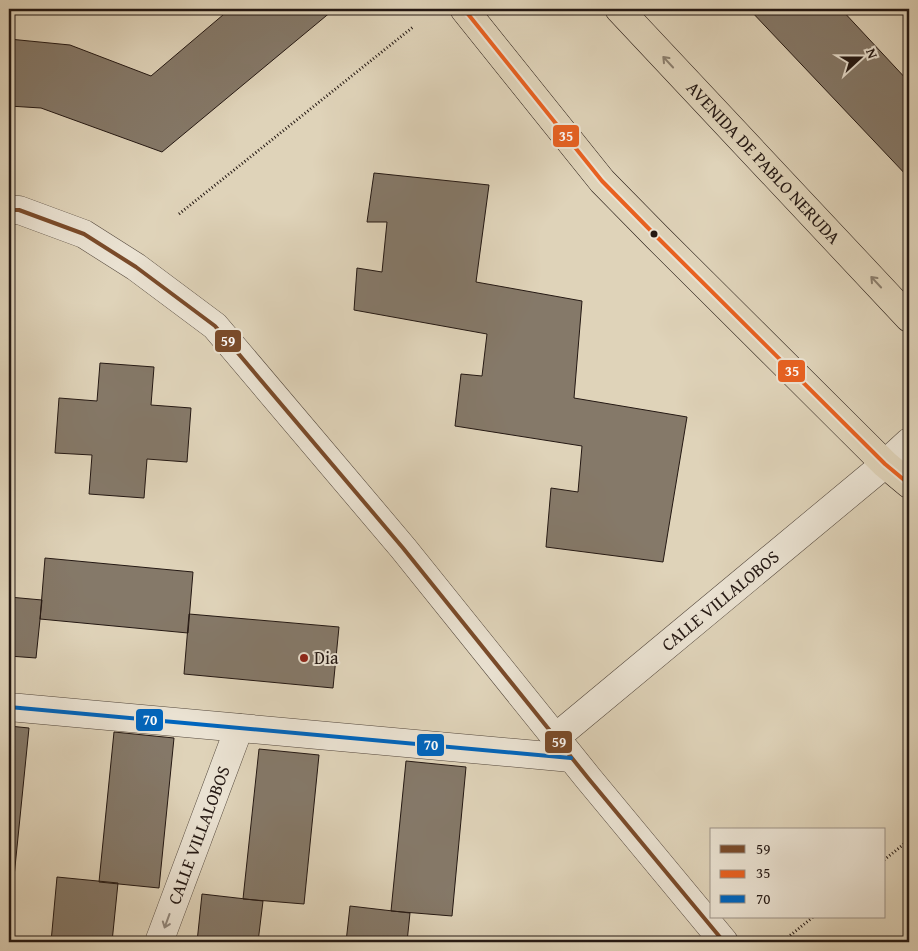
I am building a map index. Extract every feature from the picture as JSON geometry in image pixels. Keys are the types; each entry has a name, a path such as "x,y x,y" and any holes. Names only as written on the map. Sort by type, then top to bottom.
{"main road":[{"path":"464,9 602,181 885,464 909,484"},
{"name":"AVENIDA DE PABLO NERUDA","path":"620,9 909,318"}],"street":[{"path":"9,210 19,210 84,234 136,267 215,326 402,548 563,748 724,942"},
{"path":"885,464 909,442"},
{"name":"CALLE VILLALOBOS","path":"563,748 885,464"},
{"path":"9,707 239,728 563,748"},
{"name":"CALLE VILLALOBOS","path":"159,942 239,728"}],"path":[{"path":"179,214 412,27"},
{"path":"886,858 909,840"},
{"path":"782,942 812,918"}],"building":[{"path":"230,9 330,9 332,11 162,152 41,108 9,106 9,39 70,45 151,76"},
{"path":"749,9 841,9 909,82 909,178"},
{"path":"374,173 489,185 476,282 582,301 574,398 687,417 663,562 546,547 551,488 578,492 582,446 455,426 461,374 482,376 487,334 354,310 357,268 382,272 387,222 367,222"},
{"path":"100,363 154,367 151,405 191,408 187,462 147,459 144,498 89,494 92,455 55,453 59,398 97,401"},
{"path":"45,558 193,572 188,633 40,619"},
{"path":"9,597 42,600 36,658 9,656"},
{"path":"189,614 339,627 333,688 184,674"},
{"path":"9,726 29,728 14,877 9,877"},
{"path":"114,732 174,738 159,888 99,882"},
{"path":"259,749 319,755 304,904 243,899"},
{"path":"406,761 466,767 452,916 391,911"},
{"path":"57,877 118,883 112,942 51,942"},
{"path":"202,894 263,901 258,942 197,942"},
{"path":"350,906 410,913 407,942 346,942"}],"transit line":[{"name":"35","path":"464,9 602,181 885,464 909,484"},
{"name":"59","path":"9,210 19,210 84,234 136,267 215,326 403,548 588,778 724,942"},
{"name":"70","path":"9,707 571,758"}],"place":[{"name":"Dia","path":"304,658"}]}
